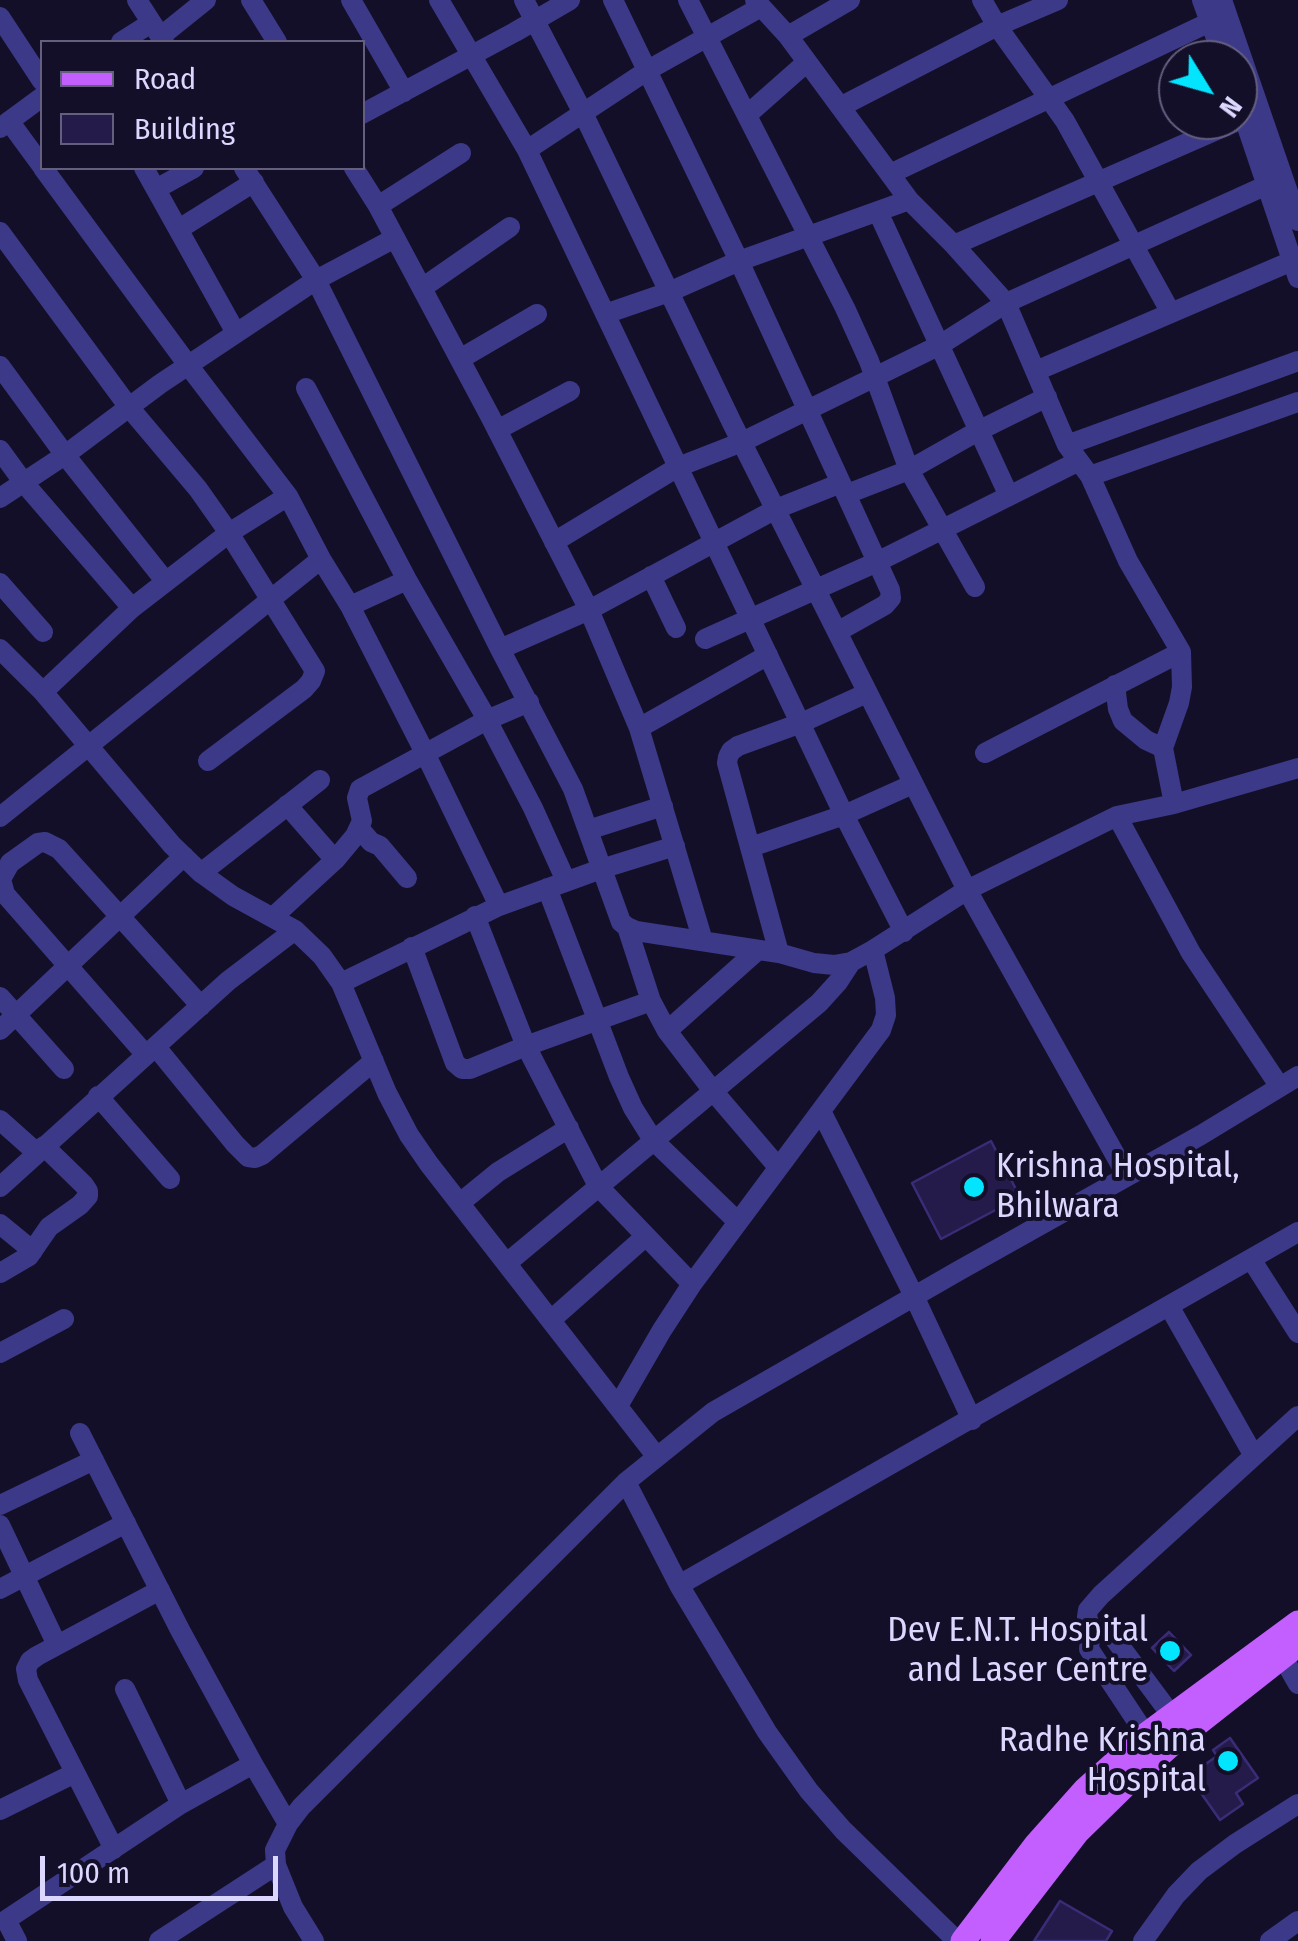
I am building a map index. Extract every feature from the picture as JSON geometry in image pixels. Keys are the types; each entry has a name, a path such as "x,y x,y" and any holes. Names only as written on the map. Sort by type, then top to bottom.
{"main road":[{"path":"993,1941 1078,1832 1111,1798 1285,1647 1298,1623"},
{"path":"960,1941 1084,1790 1172,1716 1285,1647"}],"street":[{"path":"137,0 159,34"},
{"path":"130,40 159,34 206,0"},
{"path":"251,0 277,40"},
{"path":"351,0 404,92"},
{"path":"439,0 527,150 844,815 904,932"},
{"path":"524,0 967,890 1127,1176"},
{"path":"365,112 570,0"},
{"path":"613,0 739,261 890,590 885,605 837,632"},
{"path":"688,0 844,308 910,470 975,587"},
{"path":"788,36 850,0"},
{"path":"982,0 1065,121 1171,313"},
{"path":"840,108 997,26 1058,0"},
{"path":"1202,0 1217,40"},
{"path":"1222,0 1298,221"},
{"path":"527,150 758,3 788,36 908,200 1006,303 1047,397 1128,561 1181,652 1180,703 1163,748 1174,804"},
{"path":"0,17 40,78"},
{"path":"890,174 1210,22"},
{"path":"747,115 807,62"},
{"path":"40,98 5,124 40,164"},
{"path":"954,245 1099,182 1181,140"},
{"path":"1036,371 1171,313 1295,269 1251,140"},
{"path":"378,206 460,154"},
{"path":"45,170 288,496 426,753 499,906"},
{"path":"145,170 236,333"},
{"path":"156,189 190,170"},
{"path":"355,170 460,359 588,610 640,728 704,941"},
{"path":"179,230 249,175 316,280 573,788 651,1001 667,1031 778,1167"},
{"path":"554,542 678,466 742,442 807,411 940,345 1006,303 1266,184"},
{"path":"605,314 908,200"},
{"path":"878,212 1009,496"},
{"path":"422,288 510,227"},
{"path":"0,232 128,406 198,489 312,664 314,676 304,688 208,761"},
{"path":"0,498 65,455 128,406 316,280 394,238"},
{"path":"460,359 536,314"},
{"path":"704,639 877,562 1078,461 1298,361"},
{"path":"0,366 166,582"},
{"path":"306,388 406,580 533,808 597,1020 633,1108 653,1140 737,1221"},
{"path":"497,430 570,391"},
{"path":"500,649 588,610 776,509 910,470 1047,397"},
{"path":"1078,461 1298,402"},
{"path":"0,450 132,608"},
{"path":"43,692 132,608 229,532 288,496"},
{"path":"0,818 321,559"},
{"path":"651,576 676,628"},
{"path":"350,606 406,580"},
{"path":"0,583 43,632"},
{"path":"0,649 43,692 201,873 233,896 295,930 322,956 340,983 403,1125 429,1164 657,1456"},
{"path":"985,753 1181,652"},
{"path":"640,728 768,655"},
{"path":"1115,685 1123,721 1163,748"},
{"path":"768,951 751,847 728,757 738,746 867,693"},
{"path":"273,917 335,860 359,828 360,789 487,720 530,702"},
{"path":"627,927 768,951 814,963 851,962 967,890 1117,816 1174,804 1298,768"},
{"path":"201,873 320,780"},
{"path":"751,847 844,815 913,784"},
{"path":"287,805 335,860"},
{"path":"588,830 663,806"},
{"path":"309,1939 276,1865 276,1850 288,1824 301,1806 626,1482 713,1412 1289,1082 1192,953 1117,816"},
{"path":"359,828 407,878"},
{"path":"200,1006 59,849 38,843 5,857 0,879 5,894 66,966 248,1156 262,1155 374,1062"},
{"path":"340,983 474,916 556,884 676,846"},
{"path":"8,1023 184,856"},
{"path":"474,916 526,1046 598,1186 692,1284"},
{"path":"0,1187 228,981 295,930"},
{"path":"412,947 458,1067 466,1070 651,1001"},
{"path":"618,1406 692,1284 881,1030 886,1015 885,998 873,950"},
{"path":"667,1031 768,951"},
{"path":"507,1263 819,1003 851,962"},
{"path":"0,998 8,1023 64,1069"},
{"path":"98,1096 170,1178"},
{"path":"821,1111 972,1420"},
{"path":"0,1120 88,1191 85,1201 45,1231 34,1252 0,1274"},
{"path":"460,1203 498,1172 568,1128"},
{"path":"0,1224 34,1252"},
{"path":"679,1585 1298,1232"},
{"path":"552,1320 646,1236"},
{"path":"1251,1258 1298,1333"},
{"path":"1168,1306 1254,1456"},
{"path":"0,1353 64,1319"},
{"path":"1146,1735 1090,1649 1087,1616 1092,1604 1298,1416"},
{"path":"80,1433 160,1590 288,1824"},
{"path":"0,1505 94,1460"},
{"path":"626,1482 679,1585 767,1732 809,1790 843,1830 960,1941"},
{"path":"0,1590 126,1523"},
{"path":"0,1525 56,1645"},
{"path":"114,1850 27,1674 30,1661 160,1590"},
{"path":"1091,1628 1111,1634 1172,1716"},
{"path":"1285,1647 1298,1684"},
{"path":"125,1689 181,1804"},
{"path":"17,1941 3,1922 181,1804 253,1764"},
{"path":"0,1810 76,1774"},
{"path":"1142,1941 1199,1871 1298,1804"},
{"path":"159,1941 276,1865"},
{"path":"1270,1941 1297,1923"}],"building":[{"path":"991,1141 1020,1197 941,1239 912,1183"},
{"path":"1169,1632 1191,1655 1174,1671 1152,1648"},
{"path":"1230,1738 1258,1778 1236,1793 1243,1804 1220,1820 1189,1776 1217,1756 1213,1750"},
{"path":"1060,1901 1112,1931 1106,1941 1034,1941"}],"place":[{"name":"Krishna Hospital, Bhilwara","path":"974,1187"},
{"name":"Dev E.N.T. Hospital and Laser Centre","path":"1170,1651"},
{"name":"Radhe Krishna Hospital","path":"1228,1761"}]}
